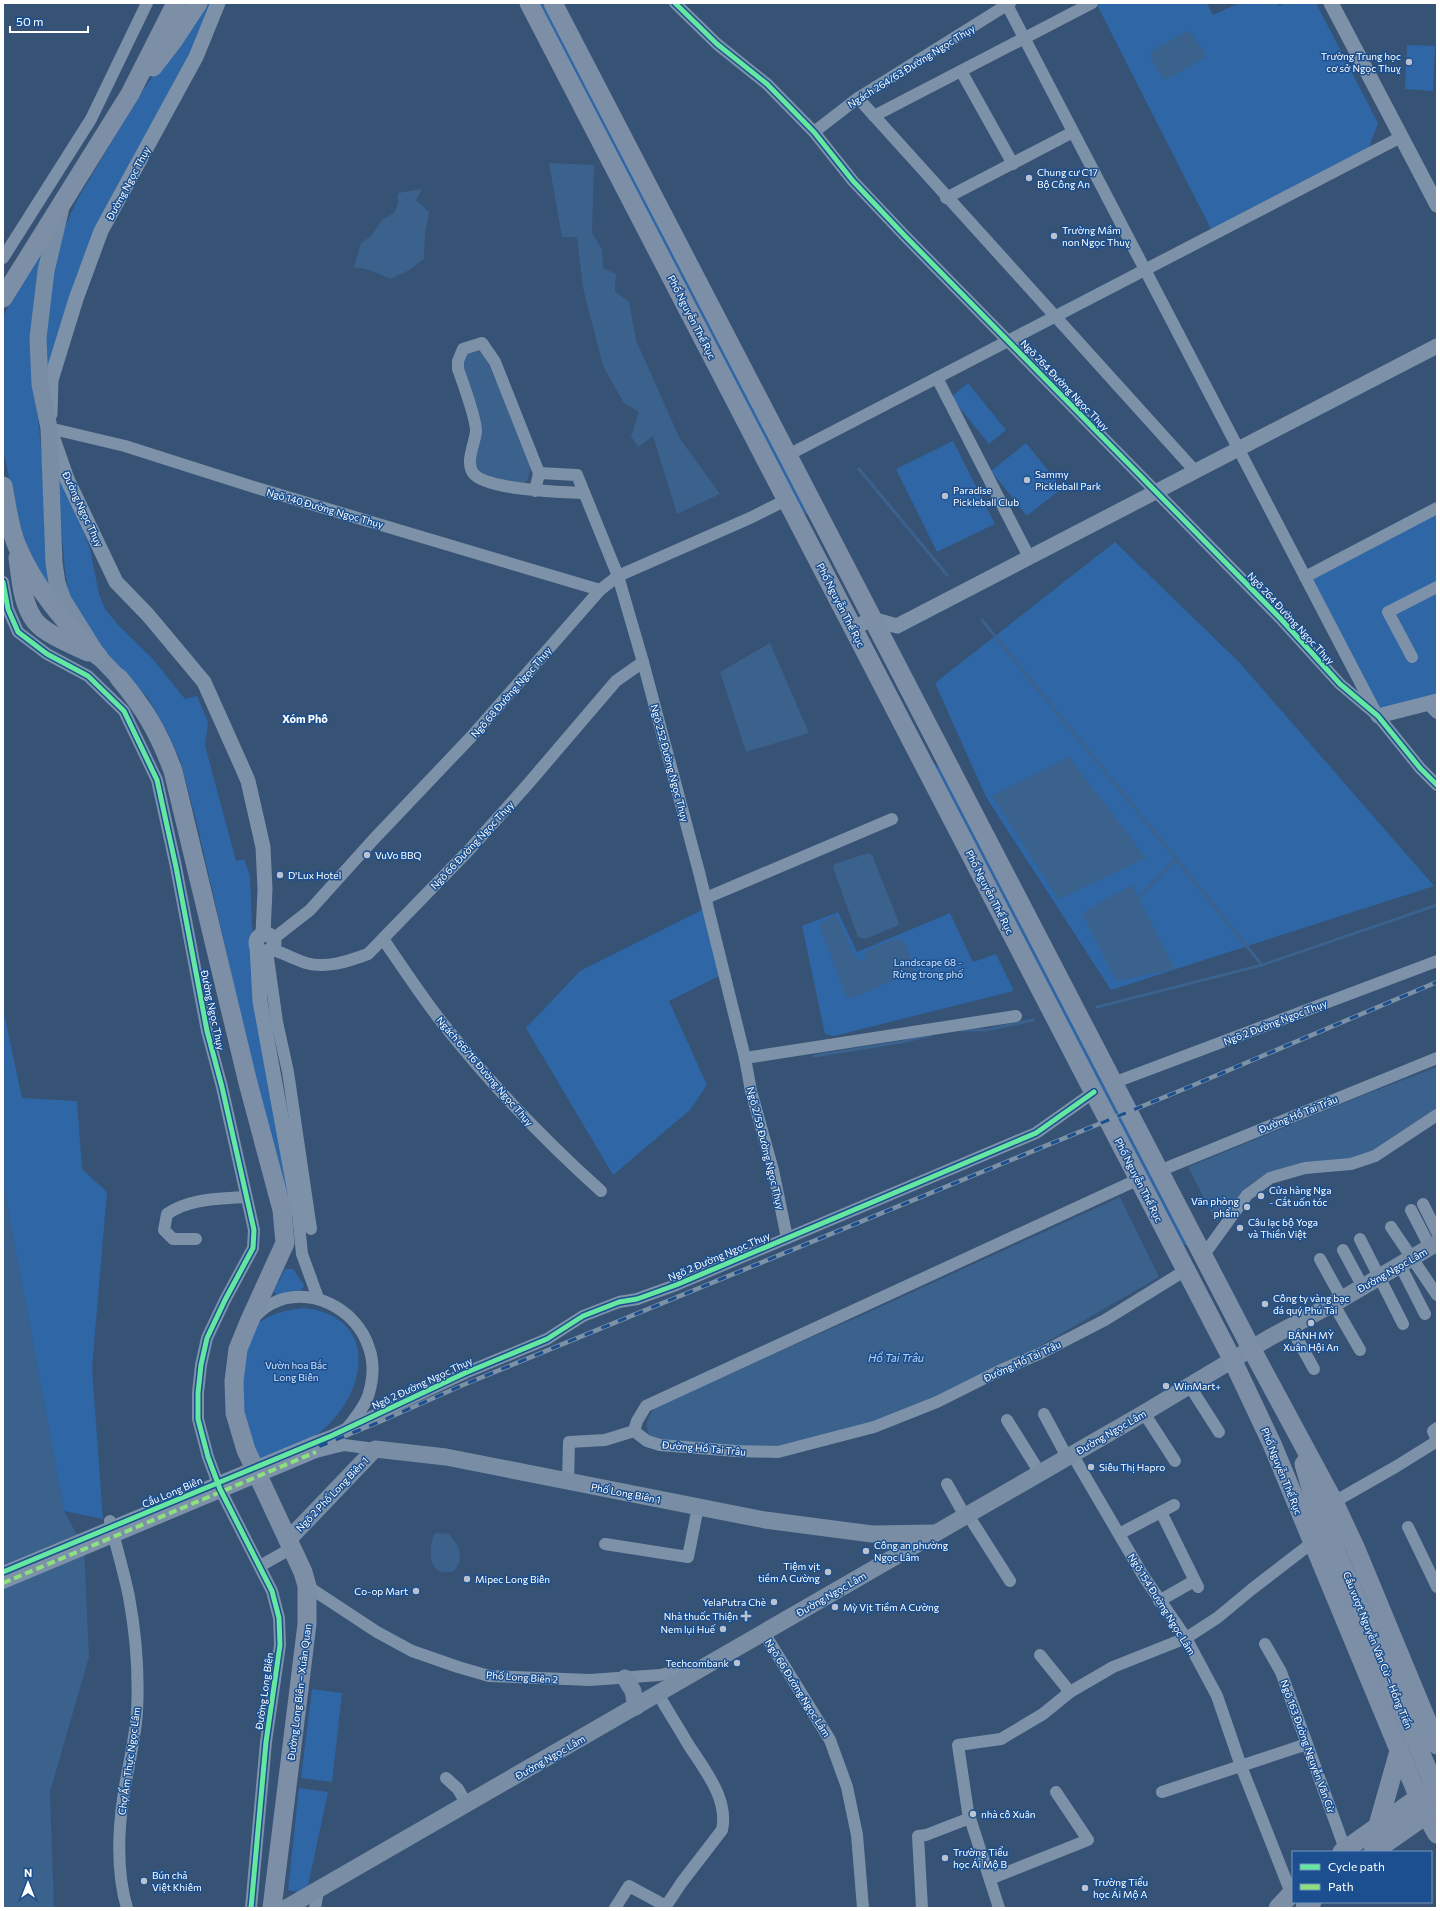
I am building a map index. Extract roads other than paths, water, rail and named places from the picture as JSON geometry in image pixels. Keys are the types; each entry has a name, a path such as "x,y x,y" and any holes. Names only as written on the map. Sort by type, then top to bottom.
{"main road":[{"path":"3,298 130,94 176,3"},
{"path":"130,94 173,41 198,3"},
{"name":"Phố Nguyễn Thế Rục","path":"529,3 1232,1359 1272,1444 1418,1797 1431,1811 1437,1834"},
{"name":"Phố Nguyễn Thế Rục","path":"553,3 1296,1433 1326,1505"},
{"path":"64,198 54,232 46,271 38,338 40,384 49,428 54,563 57,583 63,600 98,656"},
{"name":"Đường Ngọc Thụy","path":"3,486 16,545 23,592 35,621 66,641 98,656"},
{"name":"Đường Ngọc Thụy","path":"16,545 39,588 72,628 119,678 149,718 162,740 173,771 248,1083 290,1207 285,1243 238,1349 234,1381 235,1413 246,1450 262,1485"},
{"name":"Đường Ngọc Lâm","path":"286,1908 318,1891 1070,1456 1251,1348 1363,1287 1406,1262 1435,1241"},
{"path":"1272,1444 1326,1505 1355,1547 1433,1727 1437,1745"},
{"name":"Phố Long Biên 1","path":"375,1449 446,1457 765,1520 872,1534 937,1533"},
{"name":"Ngõ 2 Phố Long Biên 1","path":"290,1544 375,1449"},
{"name":"Đường Long Biên – Xuân Quan","path":"262,1485 290,1544 307,1586 307,1624 272,1908"},
{"name":"Cầu vượt Nguyễn Văn Cừ – Hồng Tiến","path":"1326,1505 1332,1539 1437,1792"},
{"path":"872,1534 882,1548 885,1562"},
{"path":"625,1678 633,1691 636,1707"},
{"path":"1378,1825 1399,1751"},
{"path":"1344,1851 1378,1825 1437,1785"},
{"path":"1374,1851 1431,1811"},
{"path":"1278,1908 1292,1893"}],"street":[{"path":"3,258 91,119 147,3"},
{"name":"Đường Ngọc Thụy","path":"218,3 196,57 102,232 76,299 51,380 49,428 67,479 116,582 148,615 204,682 248,781 263,847 266,944 260,1000 290,1207 302,1254 318,1298"},
{"name":"Ngõ 264 Đường Ngọc Thụy","path":"676,3 717,44 767,84 814,132 858,186 1280,618 1340,684 1378,716 1420,768 1437,785"},
{"path":"874,116 1092,3"},
{"path":"1331,3 1437,205"},
{"path":"1007,4 1378,716 1434,706"},
{"name":"Ngách 264/63 Đường Ngọc Thụy","path":"814,132 858,98 1007,4"},
{"path":"961,71 1013,164"},
{"path":"858,98 946,198 1056,316 1195,471"},
{"path":"946,198 1073,132"},
{"path":"788,455 1401,137"},
{"path":"535,491 539,473 495,362 482,343 463,349 458,361 458,369 475,426 470,462 473,472 482,481 535,491 583,493"},
{"path":"853,628 872,619 897,626 1437,346"},
{"path":"937,378 1029,557"},
{"name":"Ngõ 140 Đường Ngọc Thụy","path":"49,428 125,446 250,486 600,590"},
{"name":"Ngõ 252 Đường Ngọc Thụy","path":"539,473 577,475 583,493 618,576 643,662 706,898 745,1058"},
{"name":"Ngõ 68 Đường Ngọc Thụy","path":"266,944 310,910 373,840 471,737 600,590 618,576 750,518 786,500"},
{"path":"1305,577 1437,508"},
{"name":"Đường Ngọc Thụy","path":"3,582 8,609 18,632 47,654 88,676 124,711 157,780 176,867 207,1031 222,1087 254,1230 253,1248 225,1300 207,1338 201,1365 198,1393 198,1419 208,1457 220,1489"},
{"path":"1412,657 1388,612 1437,587"},
{"path":"18,632 35,621"},
{"path":"870,660 889,650 897,626"},
{"name":"Ngõ 66 Đường Ngọc Thụy","path":"266,944 307,963 331,964 351,960 368,954 470,849 616,681 643,662"},
{"path":"706,898 892,819"},
{"name":"Ngách 66/16 Đường Ngọc Thụy","path":"383,939 434,1012 481,1068 543,1137 601,1191"},
{"path":"266,944 277,1022 287,1065 311,1229"},
{"name":"Ngõ 2 Đường Ngọc Thụy","path":"1113,1083 1437,961"},
{"path":"745,1058 1016,1016"},
{"name":"Ngõ 2/59 Đường Ngọc Thụy","path":"745,1058 751,1090 773,1170 787,1238"},
{"name":"Đường Hồ Tai Trâu","path":"1159,1171 1437,1058"},
{"name":"Ngõ 2 Đường Ngọc Thụy","path":"348,1428 465,1373 547,1339 583,1316 619,1302 637,1298 676,1284 1036,1133 1094,1092"},
{"path":"1203,1256 1247,1195 1270,1178 1305,1168 1351,1164 1375,1156 1437,1115"},
{"path":"568,1482 569,1442 605,1440 634,1431 637,1421 646,1406 1139,1180"},
{"path":"196,1239 173,1239 164,1230 167,1214 177,1207 201,1201 246,1197"},
{"path":"1423,1204 1435,1241"},
{"path":"1411,1210 1435,1241"},
{"path":"1391,1227 1406,1262 1425,1314"},
{"path":"1360,1239 1403,1324"},
{"path":"285,1243 302,1254"},
{"path":"1343,1250 1363,1287"},
{"path":"1320,1260 1360,1350"},
{"path":"1406,1262 1437,1295"},
{"name":"Đường Hồ Tai Trâu","path":"634,1431 647,1441 660,1445 778,1452 874,1427 937,1402 999,1370 1041,1353 1105,1320 1186,1270"},
{"name":"Đường Ngọc Thụy","path":"249,1322 270,1304 282,1299 304,1296 318,1298 349,1315 362,1333 371,1354 372,1380 369,1395 348,1428"},
{"path":"1290,1326 1314,1369"},
{"path":"1189,1385 1219,1432"},
{"path":"1144,1413 1175,1461"},
{"name":"Ngõ 154 Đường Ngọc Lâm","path":"1044,1414 1159,1601 1186,1638 1217,1696 1242,1766 1292,1893"},
{"path":"1008,1420 1040,1473"},
{"name":"Cầu Long Biên","path":"3,1582 314,1447 331,1436 348,1428"},
{"path":"1326,1505 1397,1466 1437,1440 1432,1431 1437,1428"},
{"name":"Phố Long Biên 1","path":"314,1447 344,1445 375,1449"},
{"name":"Cầu Long Biên","path":"3,1572 314,1447"},
{"path":"947,1484 966,1516 1010,1581"},
{"name":"Đường Long Biên","path":"220,1489 260,1566 277,1604 280,1632 266,1742 251,1908"},
{"path":"1119,1534 1174,1506"},
{"path":"605,1544 688,1557 698,1507"},
{"path":"1159,1601 1196,1584 1161,1512"},
{"name":"Chợ Ẩm Thực Ngọc Lâm","path":"110,1521 129,1599 137,1668 137,1712 135,1736 123,1799 121,1821 121,1876 127,1908"},
{"path":"1408,1527 1436,1581"},
{"path":"999,1908 970,1818 958,1745 1001,1739 1043,1714 1070,1692 1113,1667 1186,1638 1218,1618 1252,1589 1313,1542"},
{"path":"260,1566 290,1544"},
{"name":"Phố Long Biên 2","path":"307,1586 378,1632 412,1651 458,1668 489,1676 564,1680 625,1678 660,1675 710,1664"},
{"name":"Ngõ 66 Đường Ngọc Lâm","path":"764,1633 830,1740 847,1787 857,1835 863,1908"},
{"name":"Ngõ 163 Đường Nguyễn Văn Cừ","path":"1265,1644 1281,1672 1308,1744 1344,1851"},
{"path":"1040,1655 1070,1692"},
{"path":"615,1908 629,1886 666,1906 722,1830 722,1808 714,1786 658,1694"},
{"path":"1162,1792 1308,1744"},
{"path":"446,1778 458,1789 467,1805"},
{"path":"990,1880 1088,1840 1056,1792"},
{"path":"922,1908 918,1836 926,1835 970,1818"},
{"path":"315,1908 318,1891"}],"water":[{"path":"1186,31 1190,32 1205,53 1204,58 1168,79 1163,79 1150,57 1151,52"},
{"path":"549,163 594,165 592,233 602,249 603,268 616,274 615,291 629,302 636,340 680,439 720,494 677,514 653,436 638,447 631,436 639,412 624,403 603,366 583,288 577,237 562,237"},
{"path":"422,189 416,200 429,212 425,233 424,259 409,270 391,279 369,270 354,267 361,243 370,237 383,219 394,213 398,204 398,193"},
{"path":"482,350 512,416 531,468 527,481 521,485 489,477 475,464 462,369 462,359 468,351"},
{"path":"770,643 809,733 746,752 720,672"},
{"path":"1069,757 1146,858 1059,899 992,796"},
{"path":"868,853 872,855 899,923 897,926 865,939 858,937 833,868 834,864"},
{"path":"1132,885 1175,969 1116,981 1082,913"},
{"path":"834,915 837,917 856,959 862,960 865,957 866,951 896,938 903,940 915,966 913,971 853,998 846,996 820,927 821,923"},
{"path":"1437,1067 1437,1112 1361,1158 1276,1172 1261,1177 1248,1186 1216,1222 1188,1167 1361,1096"},
{"path":"3,1183 64,1511 84,1547 89,1657 50,1792 54,1908 3,1908"},
{"name":"Hồ Tai Trâu","path":"1120,1197 1159,1277 1014,1361 887,1419 767,1449 652,1439 649,1435 647,1430 647,1422 656,1406 869,1312"},
{"path":"434,1534 449,1534 458,1547 460,1556 454,1571 439,1571 432,1562 432,1541"}],"waterway":[{"path":"859,469 947,575"},
{"path":"982,620 1262,965"},
{"path":"1139,898 1175,859"},
{"path":"1097,1007 1262,965 1437,905"},
{"path":"960,1030 986,1030 1033,1020"},
{"path":"814,1056 901,1042 931,1035"}],"railway":[{"path":"3,1577 379,1422 463,1385 1189,1087 1437,982"}],"place":[{"name":"Trường Trung học cơ sở Ngọc Thuỵ","path":"1409,62"},
{"name":"Chung cư C17 Bộ Công An","path":"1029,178"},
{"name":"Trường Mầm non Ngọc Thuỵ","path":"1054,236"},
{"name":"Sammy Pickleball Park","path":"1027,480"},
{"name":"Paradise Pickleball Club","path":"945,496"},
{"name":"VuVo BBQ","path":"367,855"},
{"name":"D'Lux Hotel","path":"280,875"},
{"name":"Cửa hàng Nga - Cắt uốn tóc","path":"1261,1196"},
{"name":"Văn phòng phẩm","path":"1247,1207"},
{"name":"Câu lạc bộ Yoga và Thiền Việt","path":"1240,1228"},
{"name":"Công ty vàng bạc đá quý Phú Tài","path":"1265,1304"},
{"name":"BÁNH MỲ Xuân Hội An","path":"1311,1323"},
{"name":"WinMart+","path":"1166,1386"},
{"name":"Siêu Thị Hapro","path":"1091,1467"},
{"name":"Công an phường Ngọc Lâm","path":"866,1551"},
{"name":"Tiệm vịt tiềm A Cường","path":"828,1572"},
{"name":"Mipec Long Biên","path":"467,1579"},
{"name":"Co-op Mart","path":"416,1591"},
{"name":"YelaPutra Chè","path":"774,1602"},
{"name":"Mỳ Vịt Tiềm A Cường","path":"835,1607"},
{"name":"Nhà thuốc Thiện","path":"746,1616"},
{"name":"Nem lụi Huế","path":"723,1629"},
{"name":"Techcombank","path":"737,1663"},
{"name":"nhà cô Xuân","path":"973,1814"},
{"name":"Trường Tiểu học Ái Mộ B","path":"945,1858"},
{"name":"Bún chả Việt Khiêm","path":"144,1881"},
{"name":"Trường Tiểu học Ái Mộ A","path":"1085,1888"}],"district":[{"name":"Xóm Phô","path":"305,719"}],"park label":[{"name":"Landscape 68 - Rừng trong phố","path":"928,968"},
{"name":"Vườn hoa Bắc Long Biên","path":"296,1370"}]}
